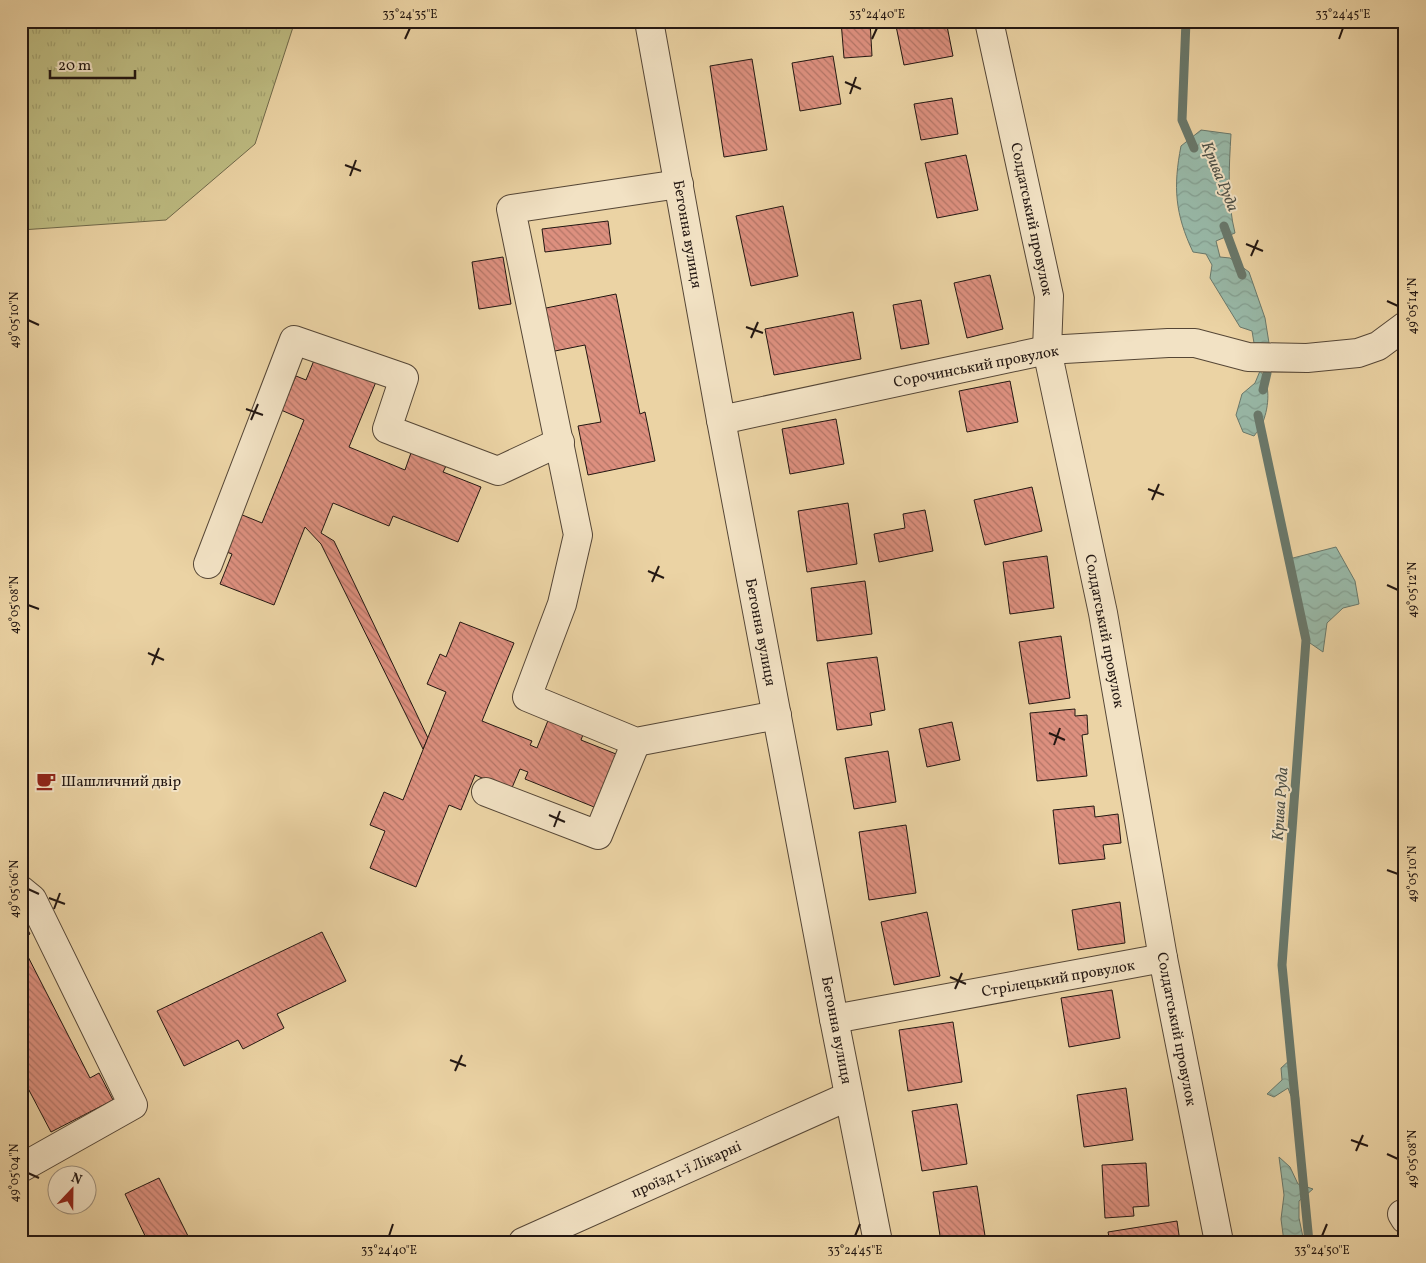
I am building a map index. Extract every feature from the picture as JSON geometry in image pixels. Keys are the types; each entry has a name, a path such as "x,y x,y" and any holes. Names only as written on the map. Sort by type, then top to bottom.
{"street":[{"name":"Бетонна вулиця","path":"649,21 721,420 878,1242"},
{"name":"Солдатський провулок","path":"989,21 1049,296 1047,350 1103,613 1163,958 1219,1242"},
{"path":"679,184 511,208 578,535 562,604 527,697 636,742 777,715"},
{"name":"Сорочинський провулок","path":"721,420 1047,350 1168,343 1195,344 1248,357 1307,358 1358,353 1378,346 1405,326"},
{"path":"208,564 294,340 404,378 387,429 498,471 560,442"},
{"path":"486,792 598,836 636,742"},
{"path":"21,890 32,899 133,1105 21,1168"},
{"name":"Стрілецький провулок","path":"834,1019 1163,958"},
{"name":"проїзд 1-ї Лікарні","path":"523,1242 849,1096"}],"green space":[{"path":"21,21 295,21 255,144 166,220 21,230"}],"water":[{"path":"1201,130 1231,134 1230,196 1235,233 1216,241 1220,257 1230,258 1249,272 1265,318 1269,343 1254,343 1252,331 1240,327 1210,278 1212,265 1206,254 1193,252 1182,225 1177,200 1178,161 1181,146"},
{"path":"1260,371 1266,382 1268,402 1263,422 1254,436 1243,432 1236,415 1242,394 1255,383"},
{"path":"1336,547 1355,581 1359,604 1343,608 1327,623 1323,652 1307,641 1289,559"},
{"path":"1291,1059 1299,1104 1291,1096 1288,1088 1274,1097 1267,1094 1282,1080 1281,1068"},
{"path":"1279,1157 1290,1167 1298,1184 1313,1189 1299,1201 1299,1218 1304,1242 1284,1242 1281,1219 1284,1195"}],"building":[{"path":"841,21 870,21 872,56 844,58"},
{"path":"895,21 946,21 953,56 904,65"},
{"path":"833,56 841,104 800,111 792,63"},
{"path":"752,59 767,150 724,157 710,66"},
{"path":"952,98 958,134 921,140 914,104"},
{"path":"966,155 978,210 937,218 925,163"},
{"path":"783,206 798,276 751,286 736,216"},
{"path":"608,221 611,244 545,252 542,229"},
{"path":"503,257 511,304 479,309 472,262"},
{"path":"990,275 1003,329 967,338 954,283"},
{"path":"616,294 640,414 645,412 655,461 588,475 578,426 601,422 585,345 545,353 536,310"},
{"path":"921,300 929,344 901,349 893,305"},
{"path":"853,312 861,359 774,375 765,329"},
{"path":"317,353 378,377 349,447 405,470 412,450 447,464 443,472 481,487 458,542 393,516 389,526 333,503 321,533 334,541 428,738 423,749 321,544 305,527 274,605 220,584 232,554 224,551 240,514 262,523 304,420 281,410 296,376 306,380"},
{"path":"1010,381 1018,422 967,432 959,391"},
{"path":"836,419 844,464 790,474 782,429"},
{"path":"1032,487 1042,531 985,545 974,500"},
{"path":"848,503 857,564 807,572 798,511"},
{"path":"925,510 933,551 879,562 874,534 905,528 903,514"},
{"path":"1047,556 1054,608 1010,614 1003,562"},
{"path":"865,581 872,634 817,641 811,588"},
{"path":"460,622 514,643 482,721 532,741 530,745 537,748 549,718 584,732 581,740 621,756 599,809 525,779 528,772 520,769 511,790 475,775 461,810 449,805 416,887 370,868 385,831 370,825 384,792 403,800 446,692 427,684 440,654 446,657"},
{"path":"1061,636 1070,698 1029,704 1019,642"},
{"path":"877,657 885,710 870,713 872,725 837,730 827,663"},
{"path":"1075,709 1075,716 1087,715 1088,734 1082,735 1087,776 1037,781 1030,713"},
{"path":"952,722 960,760 927,767 919,729"},
{"path":"888,751 896,802 854,809 845,758"},
{"path":"1094,806 1095,817 1118,814 1121,843 1103,845 1105,859 1059,864 1053,810"},
{"path":"906,825 916,893 869,900 859,832"},
{"path":"1120,902 1125,943 1078,950 1072,910"},
{"path":"927,912 940,976 894,985 881,922"},
{"path":"21,917 30,934 21,939"},
{"path":"322,932 346,981 277,1014 284,1028 243,1049 238,1040 184,1066 157,1011"},
{"path":"21,943 90,1078 99,1073 113,1100 51,1132 21,1075"},
{"path":"1112,990 1120,1038 1069,1047 1061,998"},
{"path":"953,1022 962,1082 908,1091 899,1030"},
{"path":"1126,1088 1133,1140 1084,1147 1077,1095"},
{"path":"957,1104 967,1164 922,1171 912,1111"},
{"path":"1146,1163 1149,1206 1133,1207 1134,1216 1105,1218 1102,1165"},
{"path":"159,1178 191,1242 148,1242 125,1194"},
{"path":"977,1186 986,1242 941,1242 933,1192"},
{"path":"1177,1221 1180,1242 1110,1242 1108,1232"}],"waterway":[{"name":"Крива Руда","path":"1186,21 1182,120 1194,148"},
{"name":"Крива Руда","path":"1224,226 1242,275"},
{"name":"Крива Руда","path":"1263,390 1267,373"},
{"name":"Крива Руда","path":"1258,415 1306,640 1282,965 1309,1242"}],"place":[{"name":"Шашличний двір","path":"46,781"}]}
